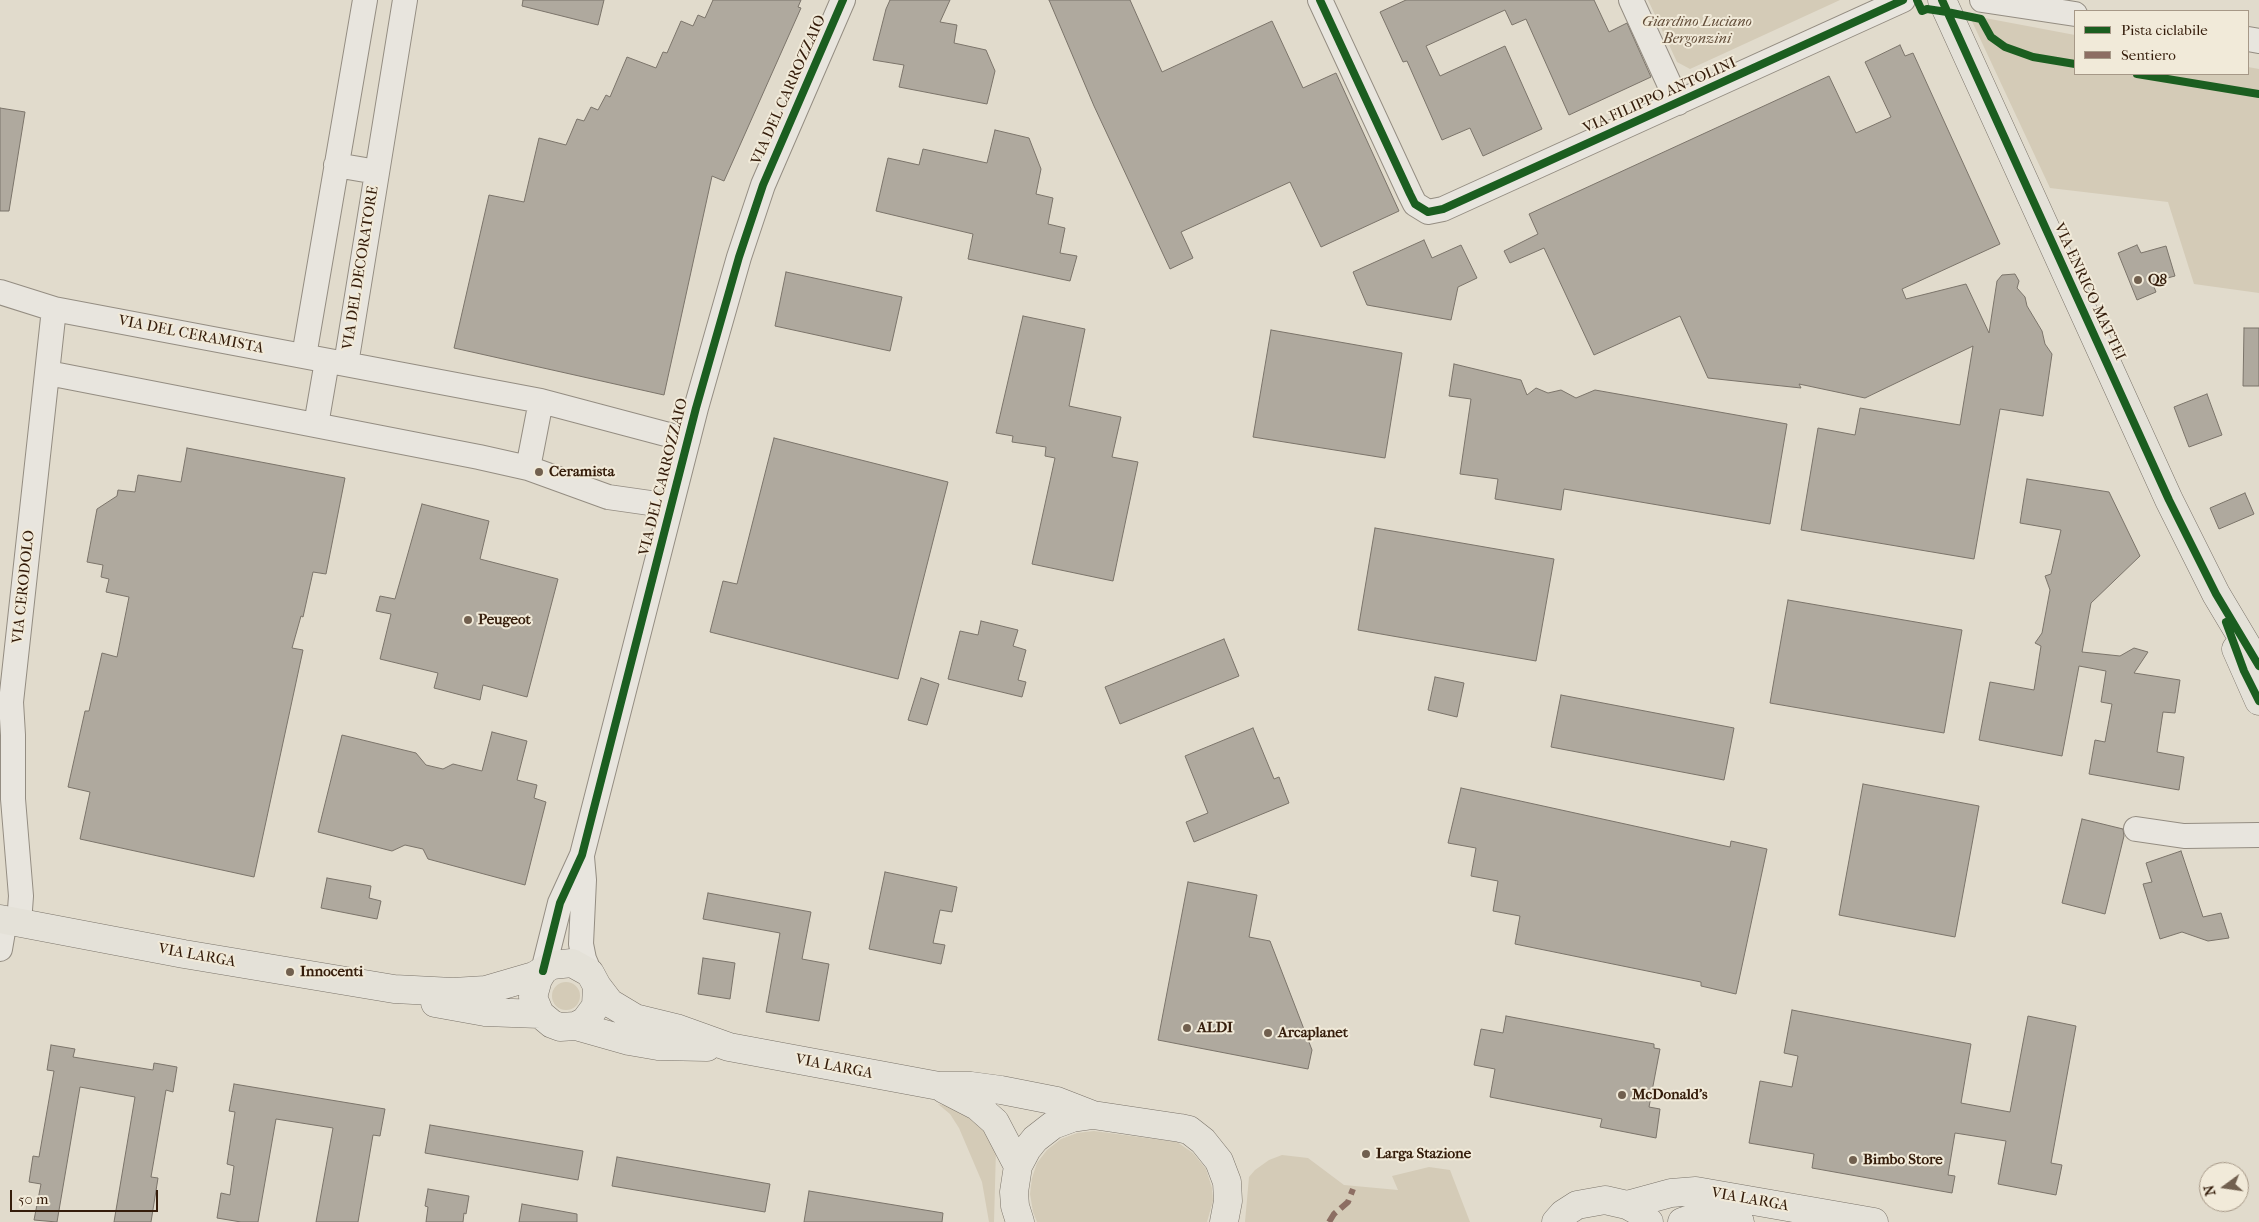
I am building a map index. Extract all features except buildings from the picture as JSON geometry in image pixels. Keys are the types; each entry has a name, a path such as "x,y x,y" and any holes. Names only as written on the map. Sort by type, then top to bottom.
{"main road":[{"name":"VIA ENRICO MATTEI","path":"1942,0 2169,500 2216,594 2259,666"},
{"name":"VIA ENRICO MATTEI","path":"2216,594 2244,671 2259,701"},
{"name":"VIA LARGA","path":"8,921 184,954 394,989 453,992 486,990 504,986 543,971 552,965 572,963 594,980 610,1003 635,1018 676,1028 729,1048"},
{"path":"540,1014 533,997 538,979 543,971"},
{"path":"576,1026 592,1014 598,996 594,980"},
{"name":"VIA LARGA","path":"394,989 452,1007 484,1012 540,1014 546,1020 560,1027 576,1026 620,1040 658,1046 729,1048 939,1086 971,1086 1001,1090 1057,1101 1093,1115"},
{"name":"VIA LARGA","path":"939,1086 986,1112 995,1122 1018,1166"},
{"path":"1020,1222 1015,1206 1014,1192 1018,1166 1027,1149 1043,1132 1067,1120 1093,1115 1189,1130 1203,1141 1219,1161 1227,1182 1228,1202 1225,1222"},
{"name":"VIA LARGA","path":"1626,1205 1671,1193 1696,1191 1874,1222"},
{"path":"1556,1222 1563,1214 1577,1205 1590,1201 1605,1200 1626,1205 1638,1212 1649,1222"},
{"name":"VIA LARGA","path":"1682,1222 1696,1217 1740,1222"}],"street":[{"path":"304,356 365,0"},
{"name":"VIA DEL DECORATORE","path":"336,362 377,172 405,0"},
{"name":"VIA DEL CARROZZAIO","path":"543,971 560,903 582,855 688,440 739,257 763,185 843,0"},
{"name":"VIA FILIPPO ANTOLINI","path":"1320,0 1415,204 1428,212 1443,209 1903,0"},
{"path":"1631,0 1678,103"},
{"path":"1982,0 2074,14"},
{"name":"VIA DEL DECORATORE","path":"336,165 377,172"},
{"path":"0,292 54,309"},
{"name":"VIA DEL CERAMISTA","path":"54,309 541,401 688,440"},
{"name":"VIA CERODOLO","path":"0,949 8,921 21,896 13,799 11,702 54,309"},
{"path":"316,425 336,362"},
{"path":"48,373 479,457 528,468 608,496 671,506"},
{"path":"528,468 541,401"},
{"path":"2136,828 2184,836 2259,835"},
{"name":"VIA DEL CARROZZAIO","path":"582,855 584,880 581,944 584,959 594,980"}],"green space":[{"name":"Giardino Luciano Bergonzini","path":"1648,0 1840,0 1690,69 1677,62"},
{"path":"1969,15 2074,35 2074,75 2249,75 2249,67 2259,69 2259,293 2194,284 2168,202 2050,188"},
{"path":"566,982 576,986 580,996 576,1006 566,1010 556,1006 552,996 556,986"},
{"path":"938,1104 952,1107 983,1123 996,1149 994,1222 989,1222 982,1182 959,1128 950,1114"},
{"path":"1094,1131 1177,1142 1193,1153 1206,1169 1212,1188 1213,1201 1207,1222 1037,1222 1030,1194 1032,1178 1037,1163 1047,1150 1061,1139 1077,1133"},
{"path":"1282,1155 1308,1158 1344,1185 1398,1190 1392,1176 1429,1167 1450,1170 1470,1222 1245,1222 1249,1177 1269,1160"}],"marked path":[{"path":"1329,1222 1334,1214 1348,1202 1353,1189"}],"cycle path":[{"path":"543,971 560,903 582,855 696,408 739,257 763,185 843,0"},
{"path":"1320,0 1415,204 1428,212 1443,209 1903,0"},
{"path":"1917,0 1922,11 1927,9 1981,19 1991,37 2005,47 2033,57 2074,64"},
{"path":"1942,0 2169,500 2216,594 2259,666"},
{"path":"2143,75 2259,94"},
{"path":"2226,622 2244,671 2259,701"}],"place":[{"name":"Q8","path":"2138,280"},
{"name":"Ceramista","path":"539,472"},
{"name":"Peugeot","path":"468,620"},
{"name":"Innocenti","path":"290,972"},
{"name":"ALDI","path":"1187,1028"},
{"name":"Arcaplanet","path":"1268,1033"},
{"name":"McDonald's","path":"1622,1095"},
{"name":"Larga Stazione","path":"1366,1154"},
{"name":"Bimbo Store","path":"1853,1160"}]}
